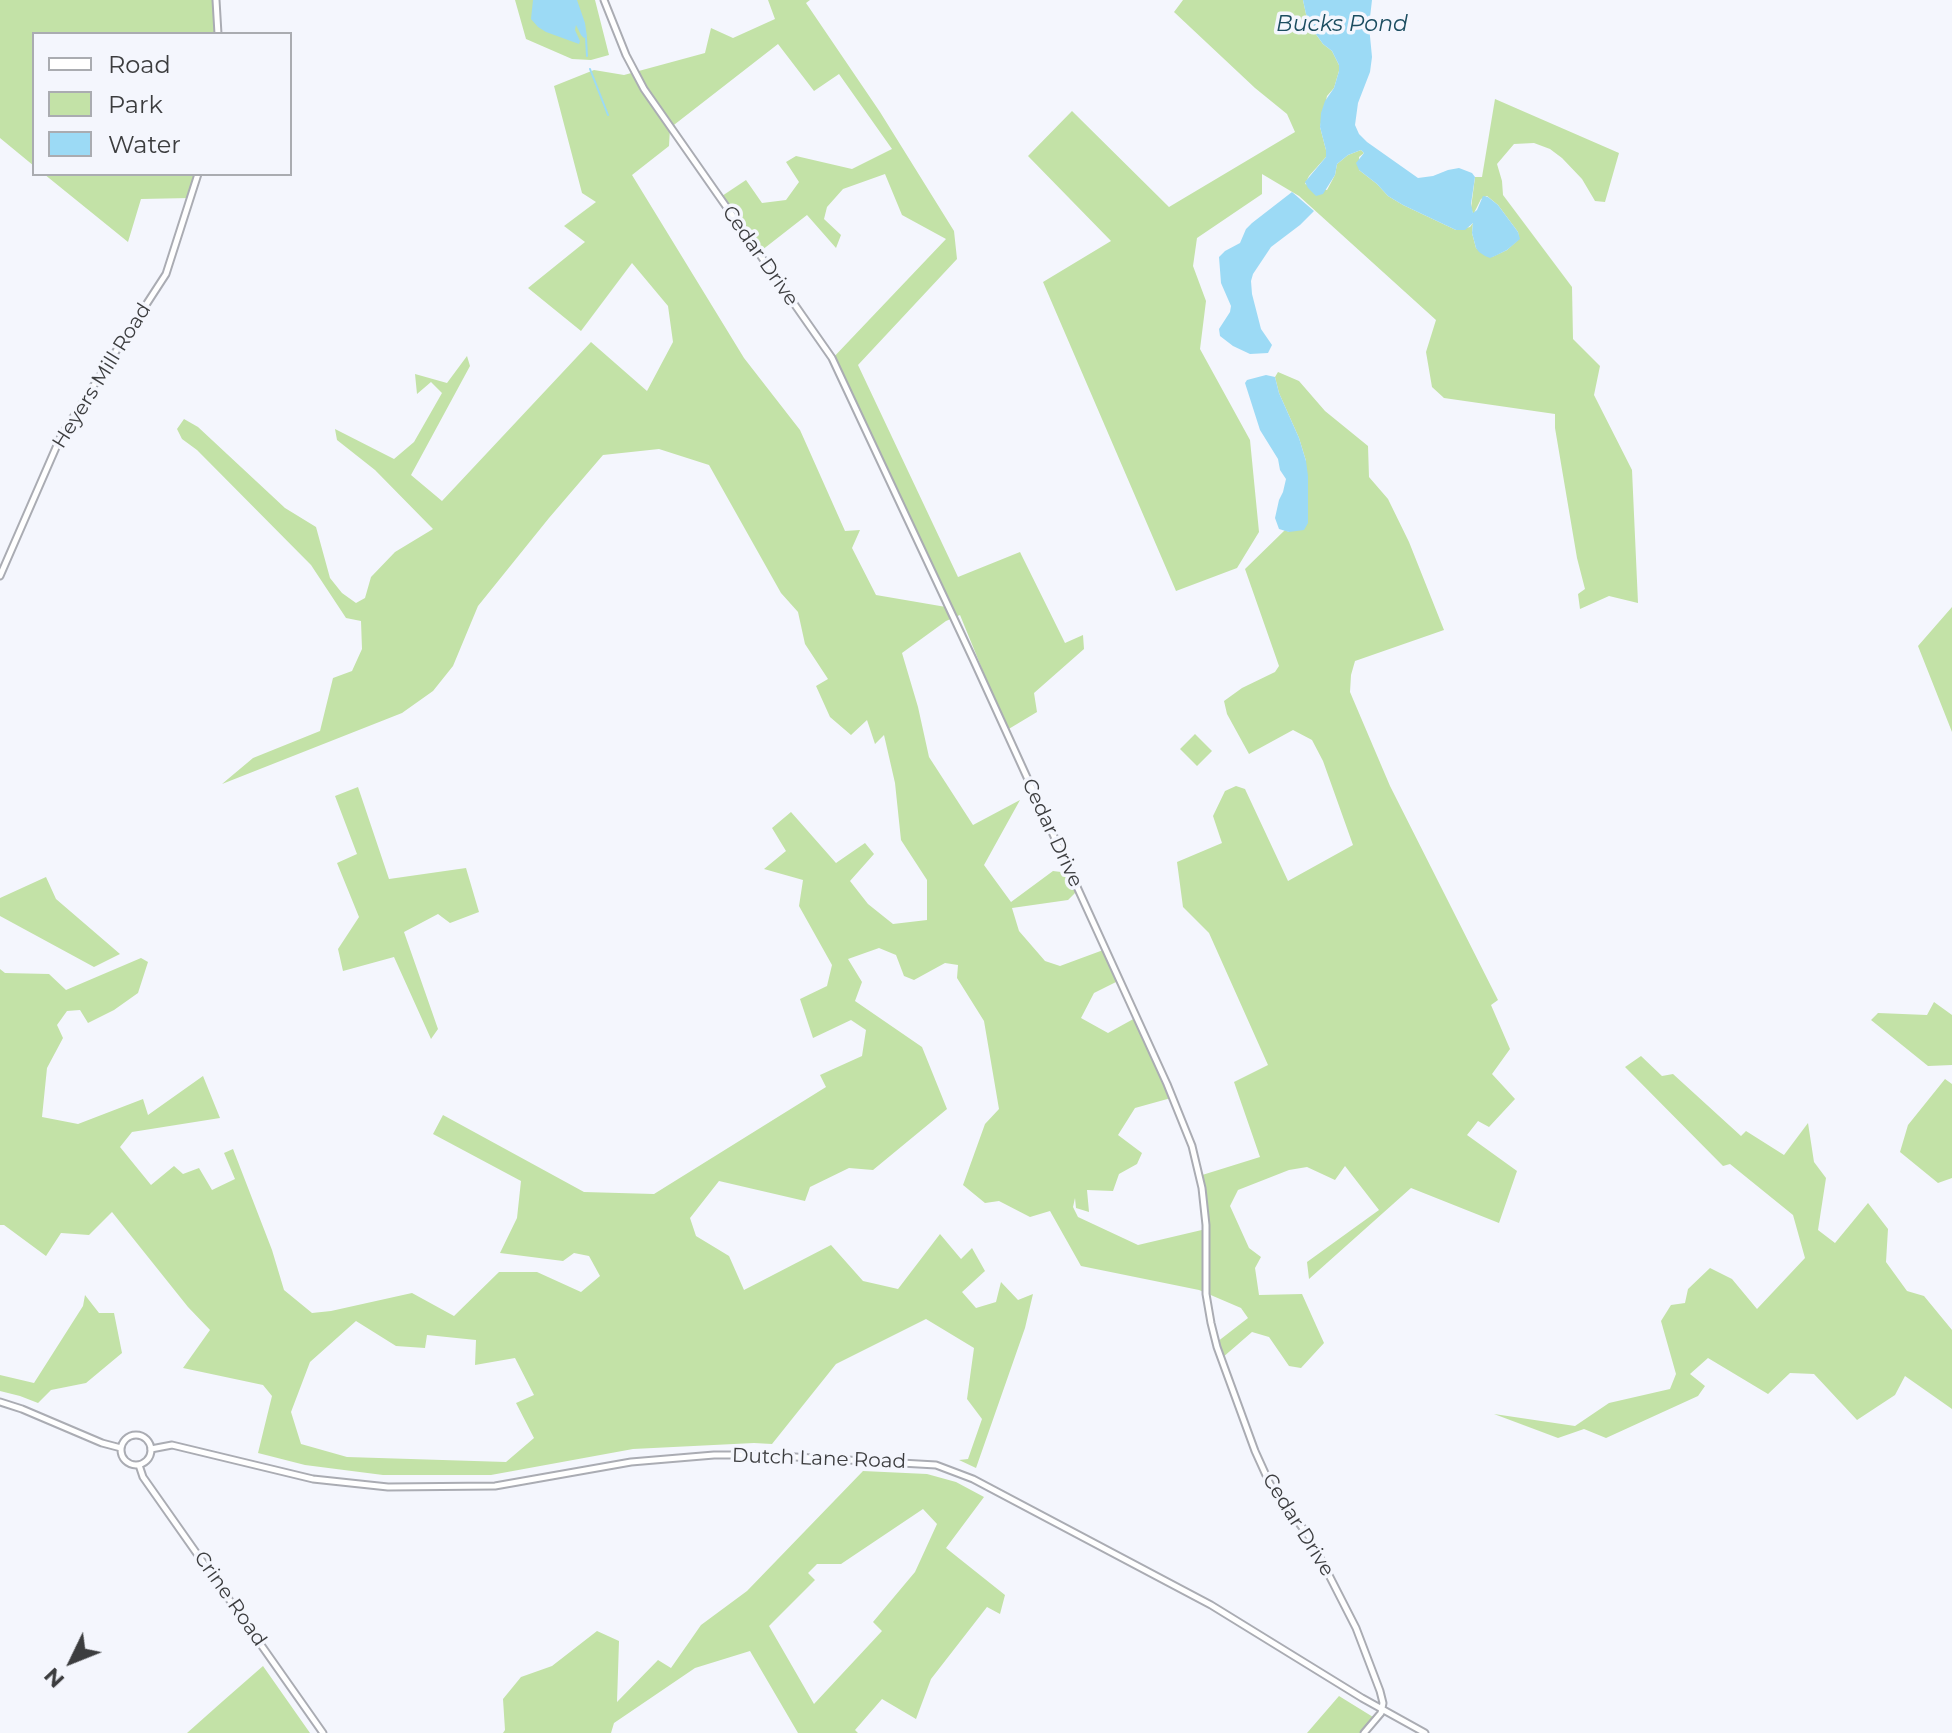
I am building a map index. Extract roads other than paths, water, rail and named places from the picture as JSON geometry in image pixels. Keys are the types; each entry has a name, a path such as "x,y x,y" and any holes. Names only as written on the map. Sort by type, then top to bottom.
{"street":[{"path":"216,0 218,32"},
{"name":"Cedar Drive","path":"604,0 626,55 644,89 832,358 1159,1065 1184,1125 1199,1172 1205,1214 1206,1294 1217,1347 1270,1484 1310,1538 1356,1628 1380,1691 1382,1710"},
{"name":"Heyers Mill Road","path":"0,576 61,436 166,274 197,176"},
{"name":"Crine Road","path":"0,1402 121,1448"},
{"name":"Crine Road","path":"151,1449 147,1440 138,1435 125,1439 121,1448 126,1461 139,1465 143,1477 323,1733"},
{"name":"Dutch Lane Road","path":"151,1449 172,1445 313,1479 388,1487 495,1486 631,1462 714,1455 936,1465 973,1479 1211,1605 1425,1733"},
{"path":"139,1465 150,1457 151,1449"},
{"path":"1364,1733 1382,1710"}],"water":[{"path":"533,0 577,0 587,37 581,35 576,25 579,44 538,27 531,19"},
{"name":"Bucks Pond","path":"1303,0 1372,0 1369,26 1372,57 1370,72 1358,103 1355,125 1359,134 1418,178 1459,168 1472,173 1475,177 1471,204 1473,213 1483,196 1488,197 1498,205 1520,239 1495,256 1485,256 1476,248 1473,223 1465,230 1456,230 1388,196 1359,170 1356,163 1364,153 1361,150 1337,164 1335,175 1323,194 1316,196 1308,188 1305,182 1326,157 1320,127 1321,113 1334,88 1339,65 1332,51 1315,33"},
{"path":"1292,192 1314,211 1271,247 1253,274 1252,294 1261,329 1272,345 1268,353 1250,354 1220,336 1219,329 1231,306 1221,283 1219,257 1240,243 1252,223"},
{"path":"1266,375 1275,377 1306,461 1308,523 1304,530 1289,532 1279,529 1275,518 1286,479 1260,430 1245,383"}],"waterway":[{"path":"586,38 587,56"},
{"path":"590,69 608,115"}]}
